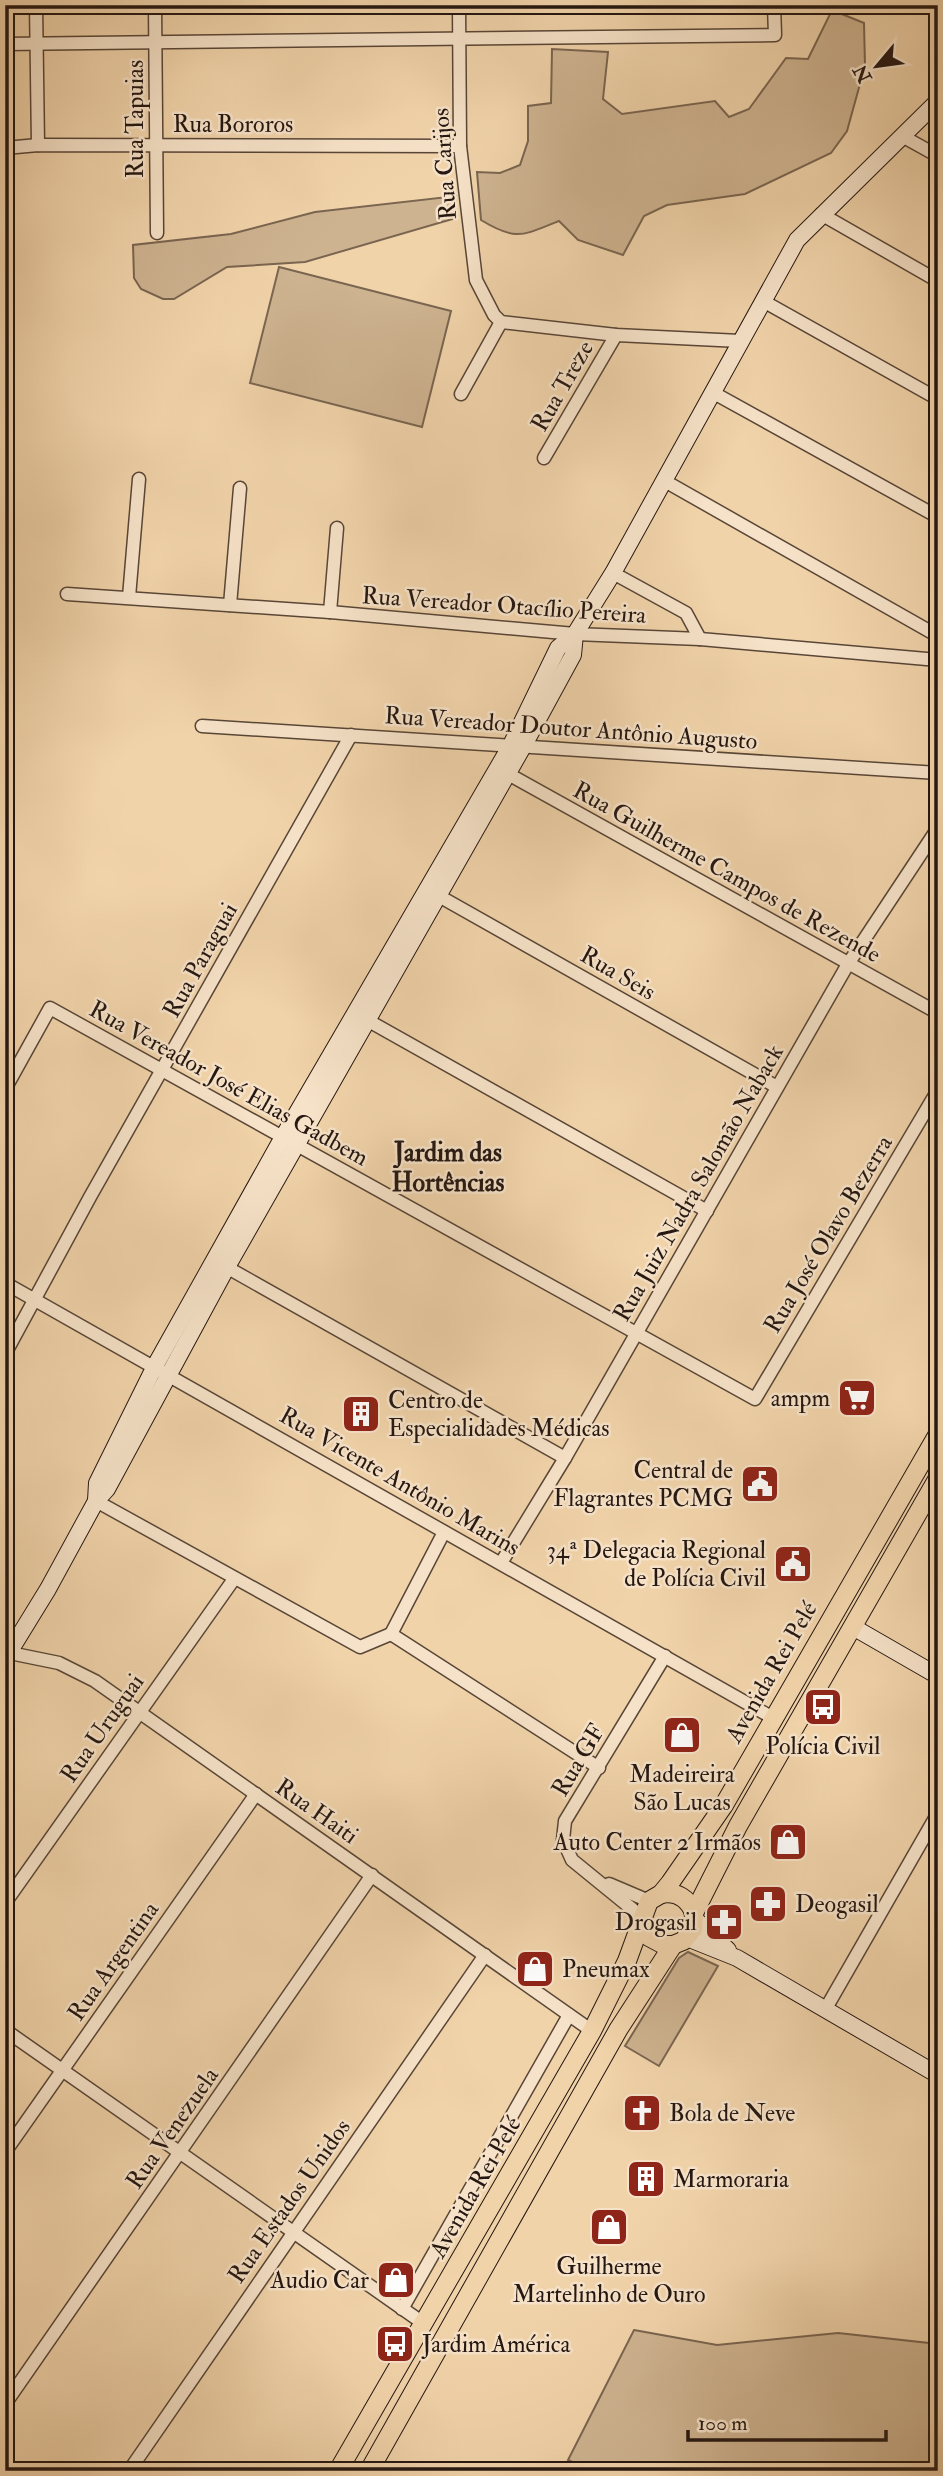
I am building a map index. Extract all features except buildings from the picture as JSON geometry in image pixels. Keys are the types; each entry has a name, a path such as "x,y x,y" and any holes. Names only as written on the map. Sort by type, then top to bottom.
{"main road":[{"name":"Avenida Rei Pelé","path":"338,2471 592,2031 628,1961 649,1908 724,1805 938,1434"},
{"name":"Avenida Rei Pelé","path":"369,2471 618,2030 680,1941 693,1929 695,1916 738,1826 938,1478"},
{"path":"680,1941 656,1942 645,1929 649,1908 678,1894 685,1898 695,1916"}],"street":[{"path":"36,5 38,145"},
{"name":"Rua Tapuias","path":"155,5 157,233"},
{"name":"Rua Carijos","path":"459,5 460,146 475,280 498,318"},
{"path":"5,44 775,35 774,5"},
{"path":"7,1654 96,1501 97,1483 290,1140 518,745 558,648 575,634 613,573 797,240 938,101"},
{"path":"902,136 938,156"},
{"name":"Rua Bororos","path":"5,148 38,145 460,146"},
{"path":"821,214 938,281"},
{"path":"763,301 938,399"},
{"path":"461,394 498,318 616,335 740,341"},
{"name":"Rua Treze","path":"544,458 616,335"},
{"path":"712,392 938,517"},
{"path":"129,597 139,479"},
{"path":"663,480 938,636"},
{"path":"230,605 240,488"},
{"path":"330,612 337,528"},
{"path":"613,573 687,612 700,639"},
{"name":"Rua Vereador Otacílio Pereira","path":"67,594 330,612 575,634 700,639 938,660"},
{"name":"Rua Vereador Doutor Antônio Augusto","path":"202,726 938,773"},
{"name":"Rua Paraguai","path":"5,1354 90,1197 351,735"},
{"name":"Rua Guilherme Campos de Rezende","path":"502,771 938,1013"},
{"name":"Rua Juiz Nadra Salomão Naback","path":"501,1563 565,1458 848,964 938,828"},
{"path":"290,1140 367,1020 433,892"},
{"name":"Rua Seis","path":"433,892 777,1087"},
{"name":"Rua Vereador José Elias Gadbem","path":"5,1089 50,1008 755,1399"},
{"path":"367,1020 708,1211"},
{"name":"Rua José Olavo Bezerra","path":"755,1399 938,1090"},
{"path":"221,1264 565,1458"},
{"name":"Rua Vicente Antônio Marins","path":"5,1283 162,1369 773,1718"},
{"path":"96,1501 360,1647 391,1634 444,1532"},
{"name":"Rua Uruguai","path":"5,1903 234,1579"},
{"path":"853,1628 938,1676"},
{"path":"391,1634 599,1768"},
{"name":"Rua Haiti","path":"7,1654 60,1663 95,1681 592,2031"},
{"name":"Rua GF","path":"649,1908 599,1880 572,1860 563,1840 565,1821 665,1656"},
{"name":"Rua Argentina","path":"5,2152 256,1794"},
{"path":"825,2010 938,1813"},
{"name":"Rua Venezuela","path":"5,2404 372,1875"},
{"path":"695,1916 737,1958"},
{"path":"680,1941 737,1958 938,2075"},
{"name":"Rua Estados Unidos","path":"129,2471 485,1955"},
{"path":"402,2309 569,2015"},
{"path":"5,2030 423,2323"}],"shaded area":[{"path":"832,10 864,23 865,66 847,131 831,153 745,194 667,205 644,216 623,255 578,240 559,221 528,233 512,234 481,220 477,172 500,173 520,165 528,141 528,106 551,103 552,49 608,52 603,99 622,114 715,101 729,117 749,109 786,58 808,59"},
{"path":"456,196 456,218 305,262 227,267 174,299 163,299 141,289 134,278 133,245 231,234 315,212"},
{"path":"279,267 451,311 422,427 250,383"},
{"path":"688,1952 718,1966 659,2066 625,2046 679,1958"},
{"path":"634,2330 717,2345 838,2333 938,2344 938,2471 591,2471 568,2460"}],"place":[{"name":"ampm","path":"857,1398"},
{"name":"Centro de Especialidades Médicas","path":"361,1414"},
{"name":"Central de Flagrantes PCMG","path":"760,1484"},
{"name":"34ª Delegacia Regional de Polícia Civil","path":"793,1564"},
{"name":"Polícia Civil","path":"823,1707"},
{"name":"Madeireira São Lucas","path":"682,1735"},
{"name":"Auto Center 2 Irmãos","path":"788,1842"},
{"name":"Deogasil","path":"768,1904"},
{"name":"Drogasil","path":"724,1922"},
{"name":"Pneumax","path":"535,1969"},
{"name":"Bola de Neve","path":"642,2113"},
{"name":"Marmoraria","path":"646,2179"},
{"name":"Guilherme Martelinho de Ouro","path":"609,2227"},
{"name":"Audio Car","path":"396,2280"},
{"name":"Jardim América","path":"395,2344"}],"district":[{"name":"Jardim das Hortências","path":"448,1167"}]}
